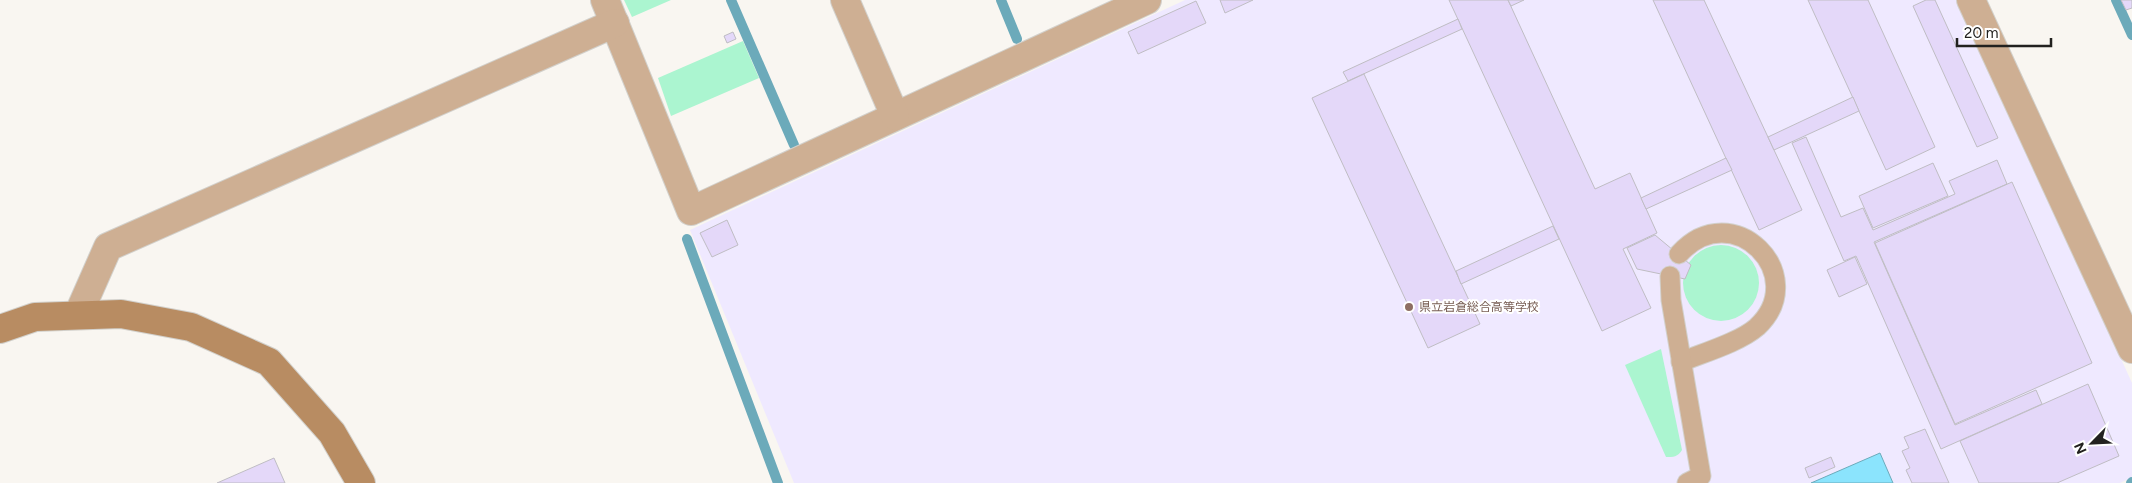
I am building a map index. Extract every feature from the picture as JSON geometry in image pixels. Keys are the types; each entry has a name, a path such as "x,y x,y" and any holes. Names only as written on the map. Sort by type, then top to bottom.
{"street":[{"path":"845,0 895,116"},
{"path":"78,315 108,247 610,12 691,211 1147,0"},
{"path":"1970,0 2132,349"},
{"path":"0,329 35,317 121,314 191,327 269,362 332,433 361,483"}],"lane":[{"path":"1679,254 1688,245 1701,237 1715,233 1730,233 1745,238 1758,246 1767,258 1774,272 1775,287 1773,302 1766,316 1756,327 1744,335 1681,362"},
{"path":"1670,276 1670,300 1701,476 1686,483"}],"shaded area":[{"name":"県立岩倉総合高等学校","path":"1185,0 1959,0 2132,383 2132,477 2120,483 794,483 690,230"}],"green space":[{"path":"624,0 671,0 632,17"},
{"path":"743,41 759,78 671,116 658,78"},
{"path":"1721,245 1735,248 1748,256 1756,269 1759,283 1756,297 1748,310 1735,318 1721,321 1707,318 1694,310 1686,297 1683,283 1686,269 1694,256 1707,248"},
{"path":"1661,349 1682,450 1677,455 1671,457 1666,457 1625,365"}],"water":[{"path":"1880,453 1893,483 1811,483"}],"building":[{"path":"1220,0 1253,0 1225,13"},
{"path":"1449,0 1508,0 1595,189 1630,173 1657,233 1623,249 1651,308 1602,331"},
{"path":"1508,0 1524,0 1511,6"},
{"path":"1653,0 1704,0 1802,210 1759,230"},
{"path":"1808,0 1868,0 1935,147 1886,170"},
{"path":"1926,0 1935,0 1998,138 1977,147 1913,6"},
{"path":"2121,0 2132,0 2132,8 2126,10"},
{"path":"1196,1 1206,23 1138,54 1128,32"},
{"path":"1458,19 1462,29 1348,81 1343,72"},
{"path":"733,32 736,39 727,43 724,36"},
{"path":"1364,74 1480,324 1428,348 1312,98"},
{"path":"1853,97 1859,111 1774,150 1768,137"},
{"path":"1806,137 1841,217 1863,208 1873,230 1955,194 1949,181 1997,160 2007,184 1874,242 1955,425 2036,390 2042,404 1941,449 1856,256 1844,261 1792,143"},
{"path":"1726,158 1732,170 1646,209 1641,198"},
{"path":"1933,163 1948,196 1873,228 1859,196"},
{"path":"2012,182 2092,363 1955,424 1875,243"},
{"path":"727,220 738,245 712,257 700,233"},
{"path":"1553,226 1559,239 1461,284 1456,271"},
{"path":"1655,235 1691,265 1685,279 1637,269 1627,248"},
{"path":"1855,257 1867,284 1839,297 1827,270"},
{"path":"2088,384 2119,456 2057,483 1979,483 1960,441"},
{"path":"1925,429 1949,483 1912,483 1906,470 1910,468 1902,451 1909,448 1904,437"},
{"path":"1831,457 1835,467 1809,478 1805,468"},
{"path":"274,458 285,483 217,483"}],"waterway":[{"path":"731,0 794,145"},
{"path":"1001,0 1017,39"},
{"path":"2116,0 2132,35"},
{"path":"687,239 778,483"}],"place":[{"name":"県立岩倉総合高等学校","path":"1409,307"}]}
